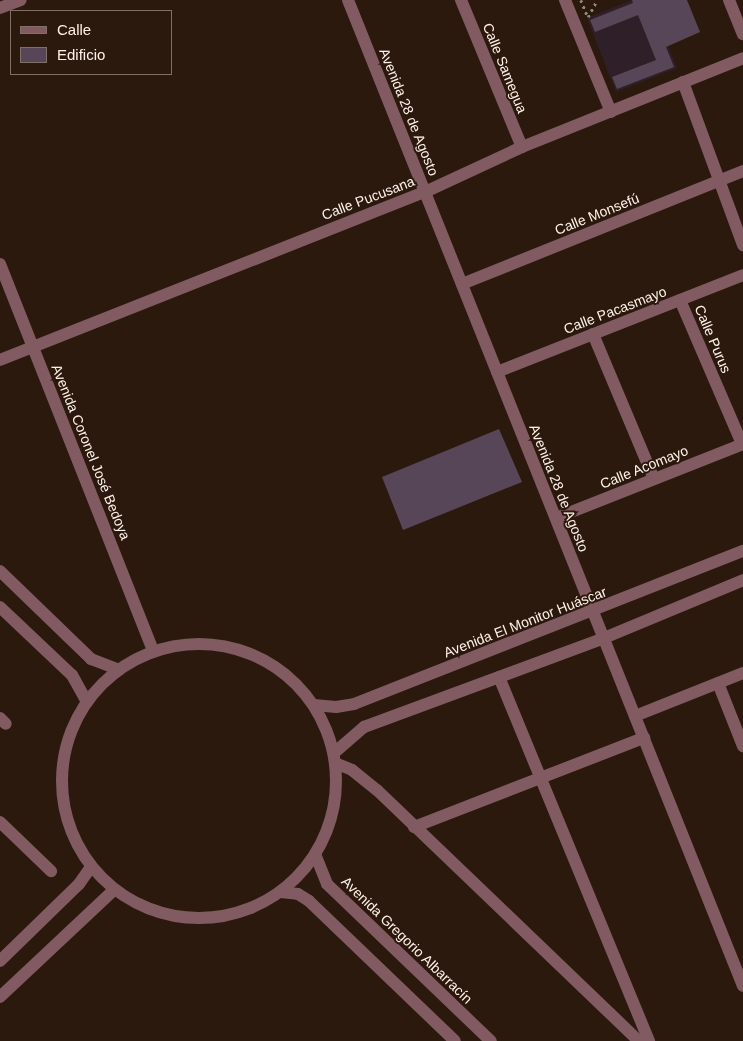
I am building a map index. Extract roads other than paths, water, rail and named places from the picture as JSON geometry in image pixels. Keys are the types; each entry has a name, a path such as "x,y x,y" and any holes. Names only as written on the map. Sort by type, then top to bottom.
{"street":[{"path":"0,8 21,0"},
{"name":"Avenida 28 de Agosto","path":"348,0 743,986"},
{"name":"Calle Samegua","path":"461,0 522,147"},
{"path":"564,0 611,112"},
{"path":"729,0 743,34"},
{"name":"Calle Pucusana","path":"0,360 425,192 522,147 743,58"},
{"path":"683,82 743,245"},
{"name":"Calle Monsefú","path":"462,284 743,171"},
{"name":"Avenida Coronel José Bedoya","path":"0,264 154,652"},
{"name":"Calle Pacasmayo","path":"497,372 743,276"},
{"name":"Calle Purus","path":"680,300 742,444"},
{"path":"593,334 654,479"},
{"name":"Calle Acomayo","path":"556,518 742,444"},
{"name":"Avenida El Monitor Huáscar","path":"314,704 336,707 354,704 593,612 743,551"},
{"path":"0,571 91,659 119,670"},
{"path":"335,758 364,727 604,638 743,580"},
{"path":"0,607 72,675 87,702"},
{"path":"196,643 224,645 251,653 275,666 297,683 314,704 335,758 335,805 315,854 299,875 280,892 233,914 207,918 181,917 156,912 114,890 91,867 71,830 62,784 64,755 73,728 87,702 119,670 154,652 196,643"},
{"path":"635,716 743,673"},
{"path":"499,677 649,1041"},
{"path":"718,683 743,746"},
{"path":"414,826 644,738"},
{"path":"335,758 352,770 414,826 640,1041"},
{"path":"0,822 51,872"},
{"name":"Avenida Gregorio Albarracín","path":"315,854 327,884 491,1041"},
{"path":"0,961 79,884 91,867"},
{"path":"0,997 114,890"},
{"path":"280,892 298,894 309,901 455,1041"}]}
